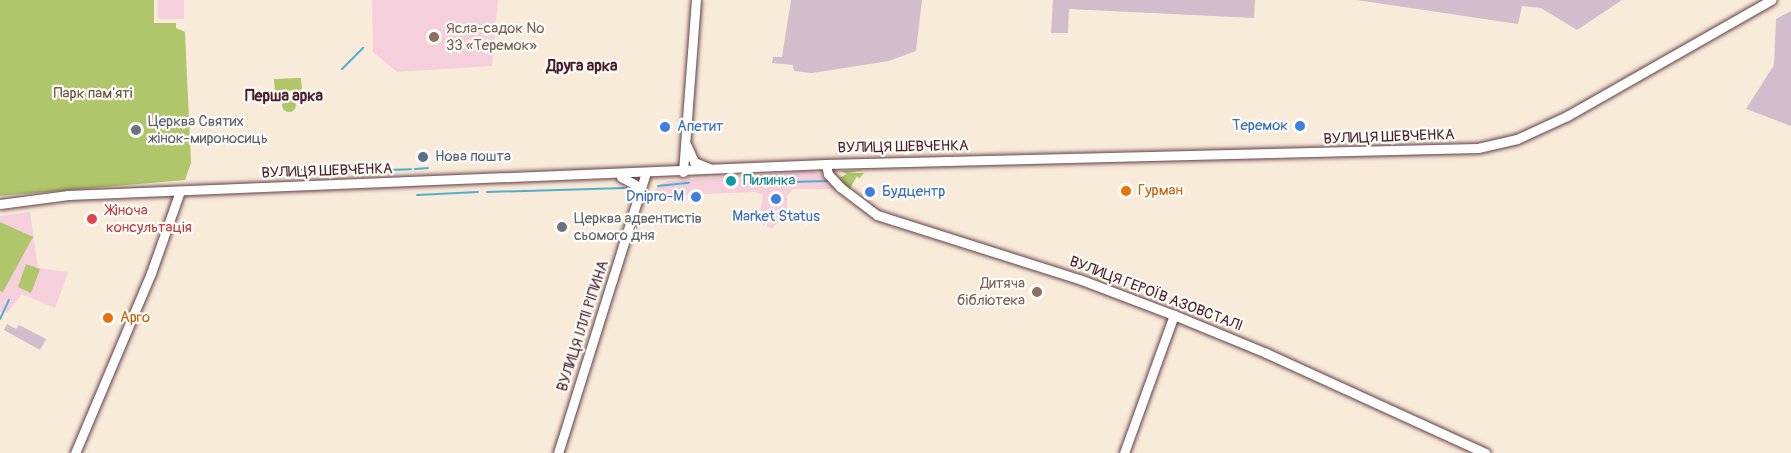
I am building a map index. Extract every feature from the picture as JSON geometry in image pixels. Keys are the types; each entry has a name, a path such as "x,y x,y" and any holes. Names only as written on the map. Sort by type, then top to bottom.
{"main road":[{"path":"683,172 696,0"},
{"name":"ВУЛИЦЯ ШЕВЧЕНКА","path":"0,204 69,195 613,175 826,164 1478,148 1517,139 1567,116 1771,0"},
{"path":"686,136 694,162 718,170"},
{"name":"ВУЛИЦЯ ГЕРОЇВ АЗОВСТАЛІ","path":"826,164 833,180 857,203 877,215 1079,279 1174,315 1266,352 1485,453"},
{"name":"ВУЛИЦЯ ІЛЛІ РІПИНА","path":"558,453 646,173"},
{"path":"613,175 634,184 637,204"},
{"path":"75,453 151,273 180,191"},
{"path":"1124,453 1174,315"}],"shaded area":[{"path":"158,0 184,0 184,19 158,19"},
{"name":"Ясла-садок № 33 «Теремок»","path":"372,0 498,0 492,66 397,72 373,52"},
{"path":"791,0 922,0 916,51 889,61 812,73 794,71 793,65 772,63 773,57 782,57"},
{"path":"1053,0 1255,0 1254,18 1069,9 1068,33 1051,33"},
{"path":"1357,0 1622,0 1577,30 1541,8 1522,6 1518,24"},
{"path":"1791,11 1791,126 1746,109 1774,65 1776,19"},
{"path":"807,171 819,173 836,189 793,189 787,196 787,211 772,229 759,222 763,195 755,192 651,196 659,185 669,181"},
{"path":"30,212 38,268 68,272 55,308 22,294 7,313 0,312 0,216"},
{"path":"7,324 16,329 19,325 46,339 40,350 4,330"}],"green space":[{"name":"Парк пам'яті","path":"0,0 154,0 154,23 176,23 176,28 185,32 191,163 185,180 0,196"},
{"path":"301,78 302,93 275,94 274,79"},
{"path":"289,98 294,100 296,105 294,110 289,112 284,110 282,105 284,100"},
{"path":"864,170 848,173 864,173 859,179 857,176 849,190 839,178 847,174 841,171"},
{"path":"0,222 33,237 3,292 0,291"},
{"path":"26,264 40,269 31,293 18,287"}],"waterway":[{"path":"342,69 363,48"},
{"path":"326,168 373,166"},
{"path":"415,169 428,168"},
{"path":"296,170 317,169"},
{"path":"387,170 411,169"},
{"path":"788,182 830,181"},
{"path":"658,186 689,183"},
{"path":"487,192 624,188"},
{"path":"626,188 633,188"},
{"path":"417,195 478,192"},
{"path":"0,319 9,300"}],"place":[{"name":"Ясла-садок № 33 «Теремок»","path":"434,37"},
{"name":"Теремок","path":"1300,126"},
{"name":"Апетит","path":"665,127"},
{"name":"Церква Святих жінок-мироносиць","path":"136,130"},
{"name":"Нова пошта","path":"423,157"},
{"name":"Пилинка","path":"731,181"},
{"name":"Гурман","path":"1126,191"},
{"name":"Будцентр","path":"870,192"},
{"name":"Dnipro-M","path":"696,197"},
{"name":"Market Status","path":"776,199"},
{"name":"Жіноча консультація","path":"92,219"},
{"name":"Церква адвентистів сьомого дня","path":"562,227"},
{"name":"Дитяча бібліотека","path":"1037,292"},
{"name":"Арго","path":"108,318"}],"district":[{"name":"Друга арка","path":"582,66"},
{"name":"Перша арка","path":"284,96"}]}
